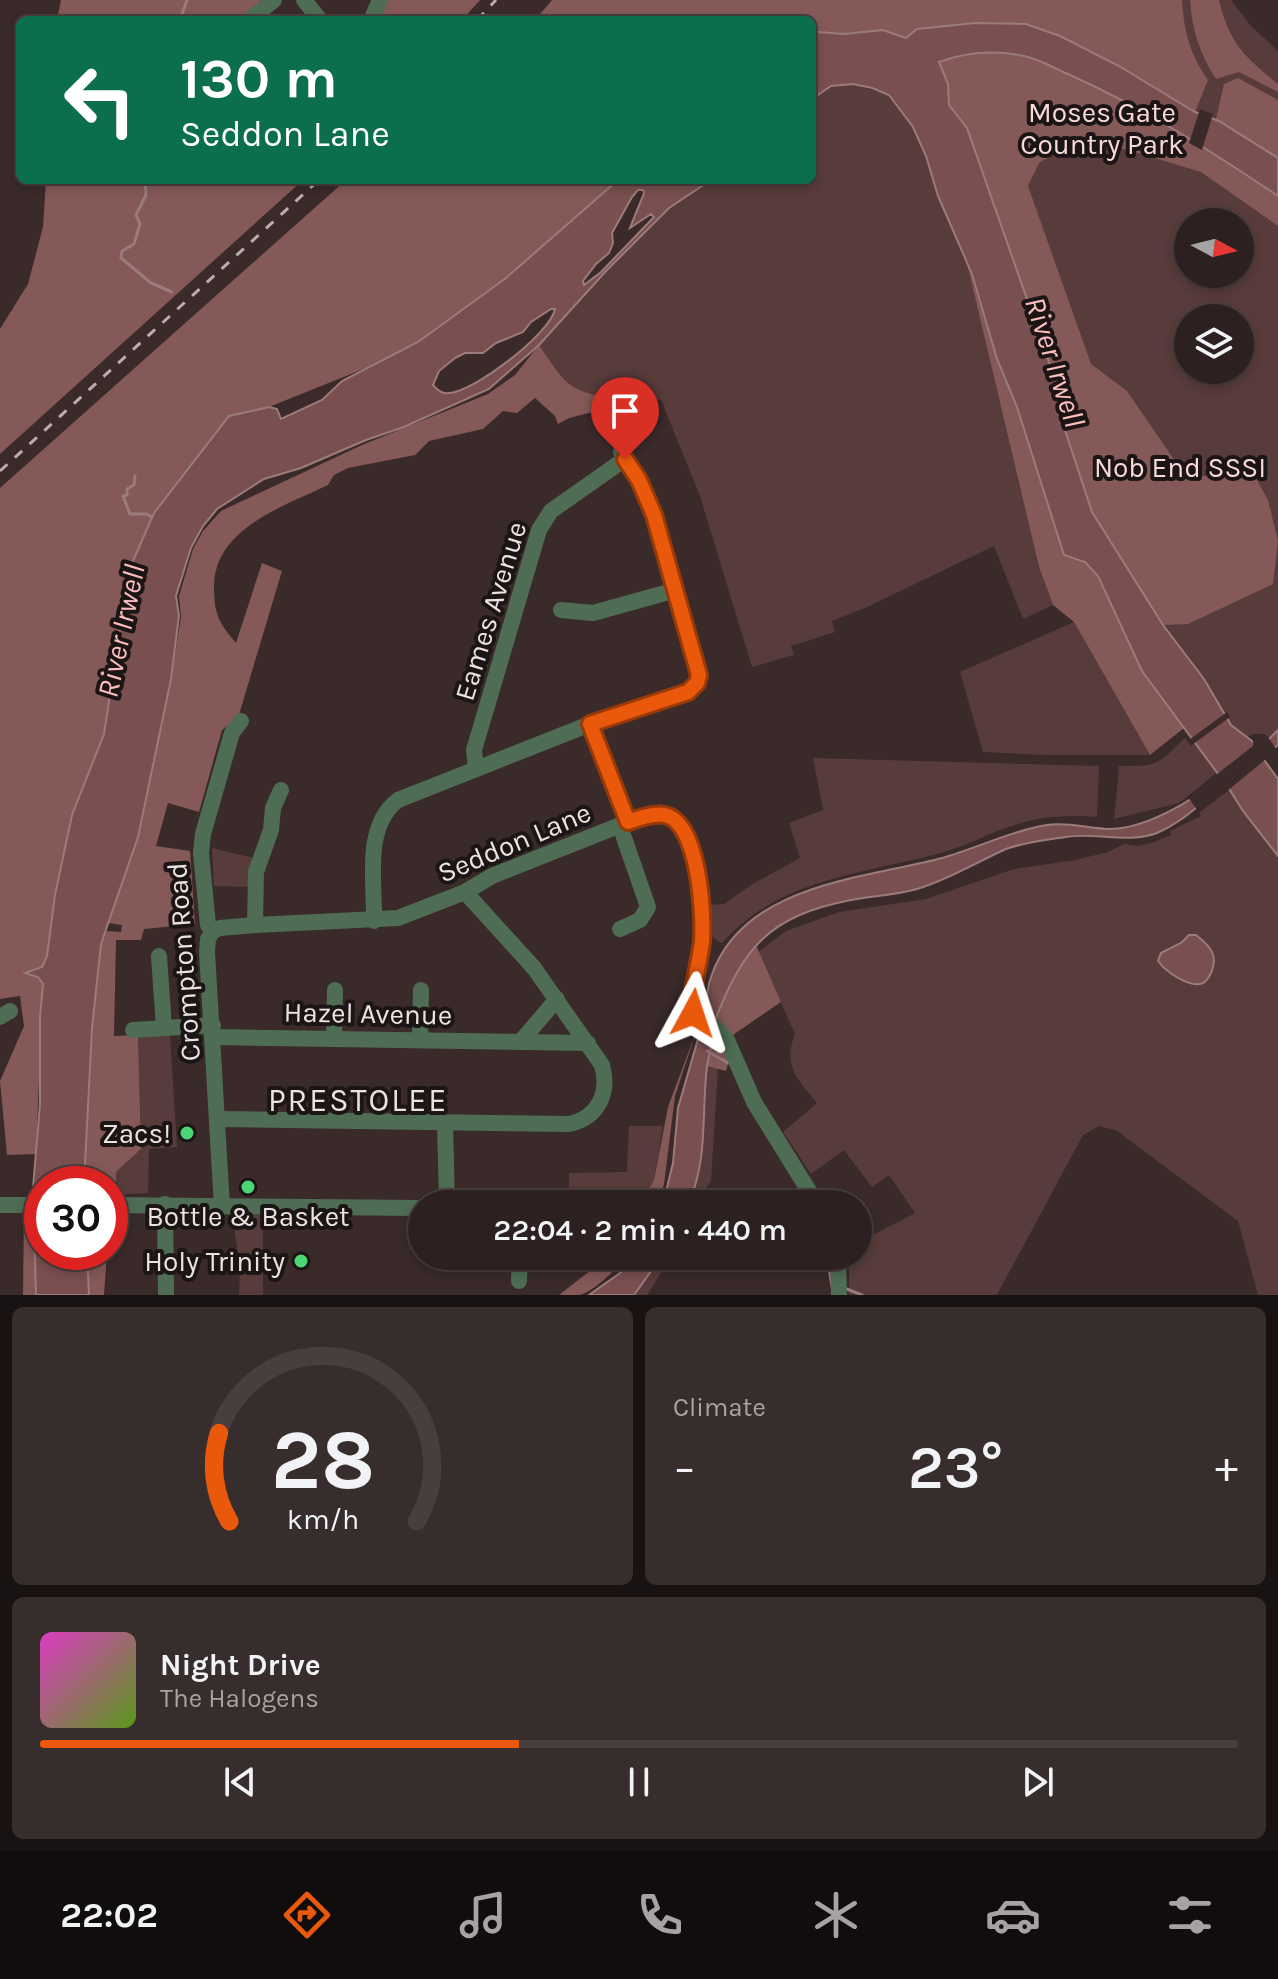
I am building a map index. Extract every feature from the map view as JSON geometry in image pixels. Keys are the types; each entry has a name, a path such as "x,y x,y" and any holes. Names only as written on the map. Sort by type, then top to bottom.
{"street":[{"path":"254,16 274,0"},
{"path":"304,0 317,16"},
{"name":"Eames Avenue","path":"476,768 474,750 539,530 551,511 623,455 639,480 654,515 676,590"},
{"path":"374,921 375,838 383,814 398,800 590,724 688,692 697,683 698,668 676,590 593,613 569,608"},
{"name":"Crompton Road","path":"222,1207 207,952 208,939 213,931 208,925 201,853 203,834 232,733 241,721"},
{"path":"590,724 648,900 648,907 640,920 620,929"},
{"path":"255,925 256,872 281,788"},
{"name":"Seddon Lane","path":"213,931 255,925 374,921 414,914 465,892 492,876 642,817 670,817 680,826 696,862 701,944 690,1004 706,1024 727,1040 754,1102 808,1190"},
{"path":"219,1119 569,1124 591,1115 600,1104 606,1079 602,1065 534,968 465,892"},
{"path":"159,956 164,1028"},
{"path":"334,1037 335,990"},
{"path":"420,1040 421,990"},
{"path":"522,1040 557,999"},
{"name":"Hazel Avenue","path":"133,1030 164,1028 334,1037 588,1043"},
{"path":"445,1123 447,1190"},
{"path":"165,1204 166,1295"},
{"path":"0,1205 24,1205"},
{"path":"128,1205 408,1208"},
{"path":"519,1281 521,1270"},
{"path":"838,1270 839,1295"}],"green space":[{"path":"61,0 261,0 247,16 58,16"},
{"path":"387,0 480,0 466,16 380,16"},
{"path":"552,0 1182,0 1189,42 1208,80 1195,112 1119,66 906,38 883,30 816,33 816,16 538,16"},
{"name":"Nob End SSSI","path":"840,0 1231,0 1251,26 1278,51 1278,730 1270,740 1265,734 1247,737 1231,725 1204,679 1183,655 1111,543 1059,412 1055,380 990,193 924,49 901,35 883,30"},
{"path":"1190,0 1219,0 1233,38 1247,57 1278,84 1278,92 1239,72 1216,79 1198,42"},
{"name":"Moses Gate Country Park","path":"992,52 1028,56 1113,94 1210,150 1278,196 1278,226 1201,172 1121,148 1066,147 1039,163 1028,186 1091,364 1127,391 1184,474 1192,479 1232,469 1257,480 1268,500 1278,541 1273,584 1188,624 1163,625 1092,512 1059,412 1055,380 967,128 949,105 948,84 939,62 954,56"},
{"path":"1238,78 1278,100 1278,158 1216,119 1224,84"},
{"path":"853,84 889,95 913,127 926,156 938,196 965,254 1039,567 1053,605 1023,619 994,546 832,621 835,632 791,646 794,655 752,667 700,496 661,400 599,396 576,389 559,374 539,345 669,208 705,184 816,184 816,96 831,86"},
{"path":"46,184 299,184 0,454 0,329 28,284 43,227"},
{"path":"342,184 613,184 506,278 423,345 269,407 229,416 72,815 55,895 47,956 42,967 26,973 38,977 43,983 36,1154 7,1155 0,1081 24,1026 20,996 0,999 0,488"},
{"path":"965,255 1064,555 1085,562 1098,576 1142,671 1184,728 1150,755 1074,622 1053,605 1039,567"},
{"path":"539,345 559,374 575,388 606,397 649,398 569,418 558,424 555,416 535,398 517,413 503,411 483,429 429,441 415,455 348,468 334,475 328,485 255,522 226,549 217,567 215,604 222,624 236,643 262,563 282,571 238,718 222,730 199,812 168,803 156,846 190,851 195,924 144,929 141,940 116,940 114,1036 138,1035 141,1149 123,1166 85,1166 92,1028 101,944 105,931 121,932 122,925 108,923 138,837 171,679 181,617 179,596 193,549 203,531 221,511 362,445 488,394 515,375"},
{"path":"1074,622 1150,755 983,752 960,672"},
{"path":"1185,738 1191,746 1196,742 1218,772 1179,803 1114,819 1119,766 1157,762"},
{"path":"813,758 1099,766 1097,817 1028,821 944,852 825,881 771,904 745,921 722,943 710,932 708,905 724,904 800,858 789,823 823,810"},
{"path":"1230,789 1278,856 1278,1295 1258,1295 1238,1221 1117,1131 1099,1126 1083,1135 997,1295 849,1295 849,1270 872,1270 872,1236 915,1213 889,1175 872,1187 844,1150 811,1174 783,1132 817,1103 794,1072 790,1055 795,1034 758,952 786,931 839,912 926,899 1014,869 1075,860 1108,852 1124,844 1139,846 1154,842 1201,816 1199,813"},
{"path":"212,848 254,858 251,887 214,886"},
{"path":"756,945 781,1002 730,1037 714,1023 737,972"},
{"path":"696,1032 675,1096 664,1184 662,1190 648,1190 654,1180 668,1107"},
{"path":"714,1033 730,1057 726,1071 707,1066"},
{"path":"170,1034 177,1147 149,1149 148,1193 128,1194 128,1166 123,1166 141,1149 138,1035"},
{"path":"707,1066 718,1068 711,1181 705,1190 694,1190 702,1152"},
{"path":"629,1126 663,1126 654,1180 648,1190 569,1190 569,1173 627,1172"},
{"path":"24,1213 24,1270 35,1270 36,1295 23,1295"},
{"path":"232,1214 263,1215 263,1295 239,1295 240,1267"},
{"path":"88,1270 106,1270 104,1295 89,1295"},
{"path":"591,1270 614,1270 586,1293 559,1295"},
{"path":"652,1270 663,1270 647,1295 634,1295"}],"water":[{"path":"975,23 1026,24 1060,36 1119,66 1195,112 1219,121 1278,158 1278,196 1151,116 1036,59 992,53 970,54 939,62 948,84 949,105 967,128 1056,382 1059,412 1092,512 1163,625 1204,679 1231,725 1252,741 1258,750 1278,730 1278,745 1262,757 1278,779 1278,856 1226,784 1185,817 1157,833 1135,838 1077,836 1013,847 929,885 823,907 779,926 748,955 714,1023 705,1019 707,992 727,946 749,922 777,904 842,880 942,858 1007,835 1047,825 1107,829 1137,825 1183,804 1221,778 1142,671 1098,576 1085,562 1064,555 1017,407 997,359 972,274 938,196 913,127 889,95 872,88 853,84 831,86 816,96 816,33 883,30 906,38 917,29"},
{"name":"River Irwell","path":"613,184 705,184 669,208 539,345 489,389 404,427 301,468 264,479 217,509 203,526 191,548 176,596 179,616 171,679 138,837 101,944 92,1028 85,1166 35,1166 43,984 38,977 25,973 42,967 47,956 55,895 72,815 104,734 129,570 154,513 229,416 269,407 277,409 281,419 322,400 342,381 418,342 506,278","holes":["638,190 644,193 630,228 651,214 654,217 601,272 584,285 583,281 596,264 609,253 613,243 612,233 632,197","555,309 550,319 510,360 476,383 449,393 433,385 439,371 455,358 465,353 483,353 496,343 523,332 531,322"]},
{"path":"1189,935 1201,939 1213,956 1211,973 1203,983 1191,984 1166,970 1158,961 1161,953 1181,943"},
{"path":"702,1025 714,1033 707,1070 703,1140 694,1190 666,1190 673,1163 678,1108"},
{"path":"35,1270 88,1270 89,1295 36,1295"},
{"path":"622,1270 652,1270 634,1295 589,1295"}],"pier":[{"path":"1200,109 1213,114 1202,150 1189,143"},
{"path":"1227,712 1230,717 1192,745 1189,740"},
{"path":"1267,736 1277,750 1198,811 1188,797 1253,746 1253,737 1259,745"}],"waterway":[{"path":"181,16 187,0"},
{"path":"145,184 146,195 136,215 140,224 134,244 122,251 121,258 151,283 172,292"},
{"path":"135,476 134,485 123,496 130,514 152,517"},
{"path":"707,1051 728,1063"},
{"path":"829,1270 832,1286"},
{"path":"844,1288 862,1295"}],"railway":[{"path":"481,16 496,0"},
{"path":"0,471 315,184"}],"place":[{"name":"Zacs!","path":"187,1133"},
{"name":"Bottle & Basket","path":"248,1187"},
{"name":"Holy Trinity","path":"301,1261"}],"district":[{"name":"PRESTOLEE","path":"358,1100"}],"route":[{"path":"625,459 639,480 654,515 699,675 697,683 688,692 590,724 628,822 642,817 670,817 680,826 696,862 702,933 690,1004 693,1013"}]}
